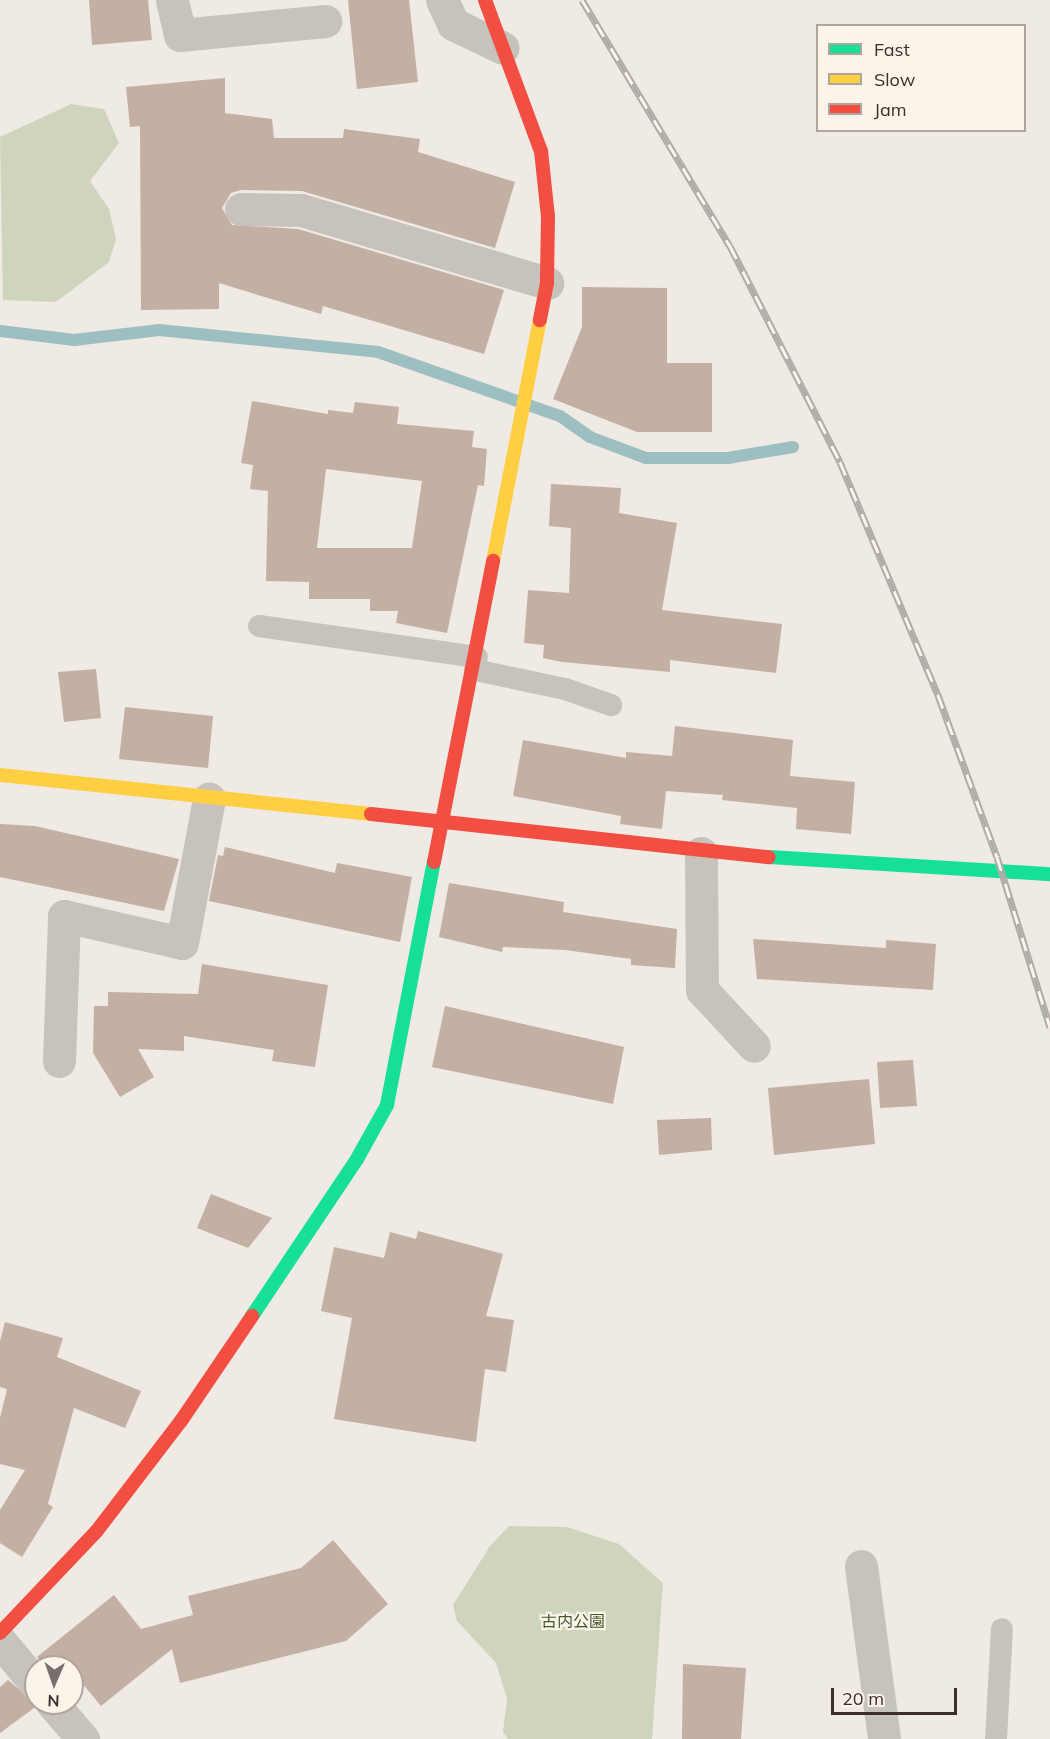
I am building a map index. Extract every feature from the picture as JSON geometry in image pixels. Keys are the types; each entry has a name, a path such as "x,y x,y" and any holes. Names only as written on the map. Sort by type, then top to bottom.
{"street":[{"path":"172,0 180,35 325,21"},
{"path":"442,0 453,24 503,48"},
{"path":"0,1633 96,1532 182,1421 367,1141 387,1105 476,663 547,283 548,216 541,151 485,0"},
{"path":"242,209 301,210 547,283"},
{"path":"0,775 209,799 445,820 701,853 1050,874"},
{"path":"59,1061 64,916 182,943 209,799"},
{"path":"701,853 702,990 754,1046"},
{"path":"861,1566 884,1739"},
{"path":"0,1641 24,1670"},
{"path":"62,1715 83,1739"}],"lane":[{"path":"259,626 476,663 611,705"},
{"path":"996,1739 1002,1629"}],"green space":[{"path":"71,104 104,109 119,143 90,181 109,209 116,239 109,262 56,302 3,300 0,137"},
{"name":"古内公園","path":"509,1526 567,1527 619,1544 663,1583 652,1739 508,1739 503,1732 507,1699 496,1663 457,1621 453,1605 490,1546"}],"building":[{"path":"89,0 148,0 152,40 92,45"},
{"path":"348,0 409,0 418,82 357,89"},
{"path":"225,78 225,113 272,119 274,138 343,138 344,129 420,139 418,152 515,182 495,248 302,191 241,190 231,193 222,208 232,225 298,229 504,290 484,354 323,306 321,314 219,283 219,309 141,310 140,126 130,127 126,87"},
{"path":"582,287 667,288 667,363 712,363 712,432 637,432 553,399 582,327"},
{"path":"252,401 328,414 328,410 353,413 355,402 399,407 397,424 474,431 472,447 487,449 484,486 478,485 447,633 396,623 398,611 370,611 370,599 309,599 309,582 266,581 268,491 250,489 253,465 241,463","holes":["326,469 422,481 412,548 317,548"]},
{"path":"551,484 621,488 619,513 677,523 662,610 782,624 776,673 670,660 670,672 562,662 543,658 544,645 524,643 528,590 569,593 571,528 549,526"},
{"path":"96,669 101,718 64,722 58,672"},
{"path":"125,707 213,716 208,768 119,759"},
{"path":"675,726 793,740 790,776 855,782 851,834 796,829 797,808 722,800 723,795 666,791 662,829 620,824 621,816 513,796 523,740 626,758 626,752 672,756"},
{"path":"0,824 35,826 179,859 164,911 0,877"},
{"path":"225,847 335,873 337,863 412,877 400,942 209,901 218,855 223,856"},
{"path":"449,883 564,902 563,912 677,929 675,968 631,965 631,959 565,950 503,947 502,952 439,937"},
{"path":"753,939 886,948 886,940 936,944 933,990 757,979"},
{"path":"202,964 328,985 315,1067 272,1061 274,1050 184,1036 184,1051 138,1049 154,1077 120,1097 93,1053 94,1006 108,1006 108,992 198,994"},
{"path":"445,1006 624,1047 613,1104 432,1067"},
{"path":"913,1060 917,1106 880,1108 877,1062"},
{"path":"869,1079 875,1144 774,1155 768,1088"},
{"path":"711,1118 712,1150 659,1155 657,1120"},
{"path":"211,1194 272,1218 248,1248 197,1228"},
{"path":"418,1231 503,1254 486,1316 514,1320 506,1372 485,1369 476,1442 334,1419 352,1318 321,1311 334,1247 384,1258 390,1232 416,1239"},
{"path":"5,1322 63,1338 57,1357 141,1391 125,1428 74,1408 48,1504 53,1507 22,1557 0,1543 0,1510 25,1470 0,1464 0,1418 7,1389 0,1387 0,1341"},
{"path":"333,1540 388,1604 346,1641 180,1683 172,1649 101,1706 84,1685 84,1655 39,1655 114,1595 141,1629 193,1615 188,1596 301,1568"},
{"path":"683,1664 746,1668 741,1739 682,1739"},
{"path":"8,1680 24,1694 24,1715 0,1733 0,1687"}],"waterway":[{"path":"0,331 74,340 159,330 378,352 560,416 590,437 646,458 728,458 793,447"}],"railway":[{"path":"582,0 730,246 840,462 938,695 997,857 1050,1027"}],"traffic: fast":[{"path":"769,857 1050,874"},
{"path":"252,1316 357,1159 387,1105 434,862"}],"traffic: slow":[{"path":"493,561 540,320"},
{"path":"0,775 371,814"}],"traffic: jam":[{"path":"485,0 541,151 548,216 547,283 540,320"},
{"path":"434,862 493,561"},
{"path":"371,814 769,857"},
{"path":"0,1633 96,1532 181,1421 252,1316"}]}
